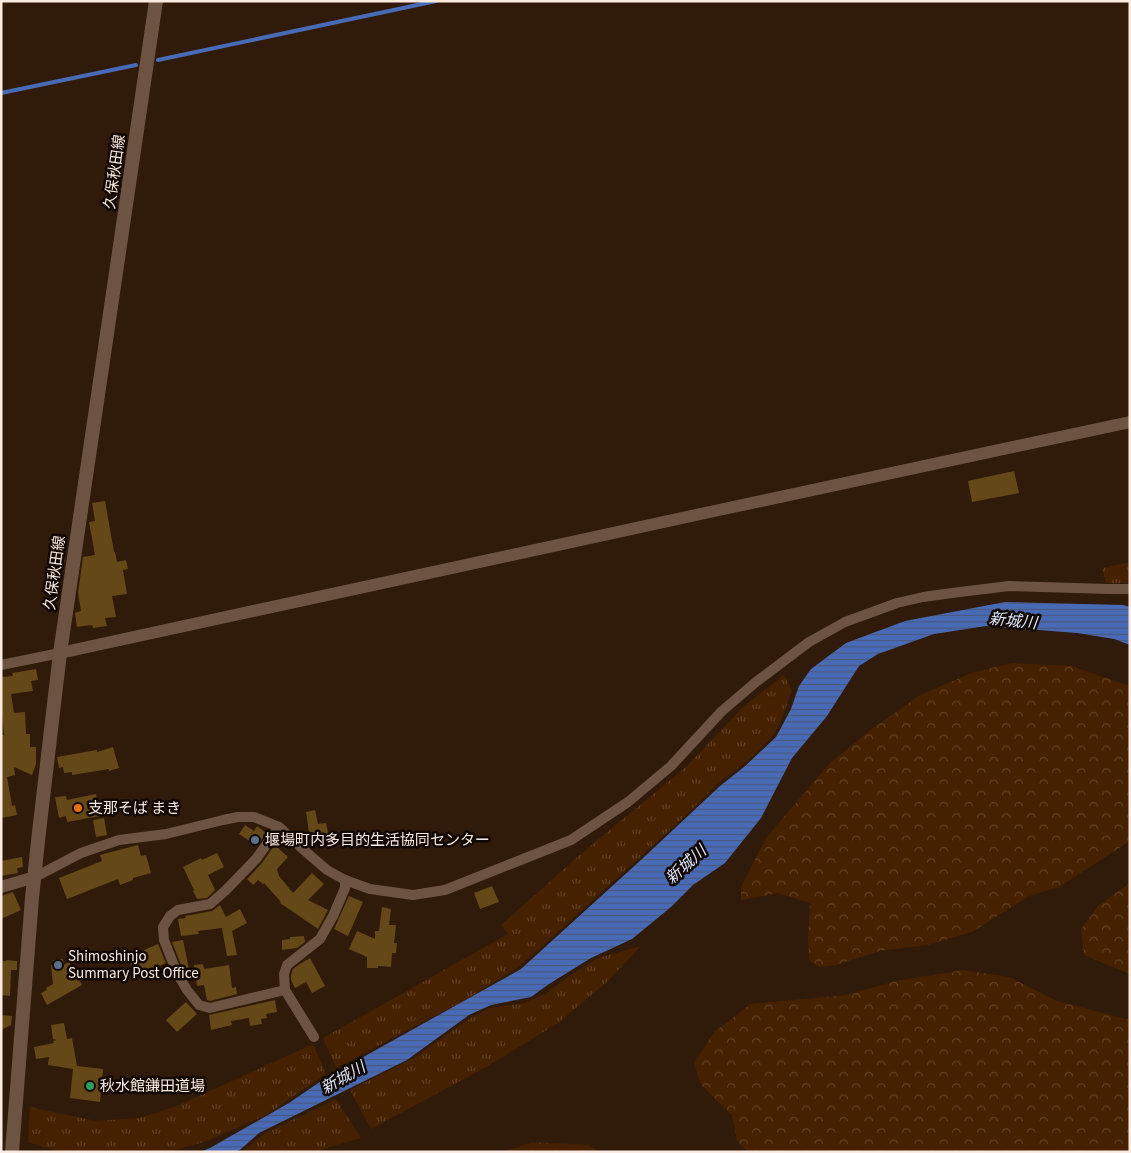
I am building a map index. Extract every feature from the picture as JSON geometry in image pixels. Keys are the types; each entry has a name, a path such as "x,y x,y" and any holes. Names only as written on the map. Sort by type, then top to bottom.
{"main road":[{"name":"久保秋田線","path":"12,1152 32,898 60,653 156,1"}],"street":[{"path":"1,665 1130,422"},
{"path":"1,887 35,877 82,853 119,840 166,834 238,817 254,817 280,827 304,851 327,870 345,880 370,889 413,895 445,890 571,840 628,802 671,766 722,712 764,676 809,642 845,622 897,602 1009,586 1109,590 1130,589"},
{"path":"280,827 256,859 210,904 178,910 170,916 163,927 164,940 177,973 199,1005 210,1008 285,990"},
{"path":"314,1037 285,990 284,974 287,966 320,939 333,916 345,888 345,880"}],"green space":[{"path":"1130,562 1130,583 1106,583 1102,568"},
{"path":"1013,663 1071,666 1130,686 1130,841 1059,887 1029,896 972,932 928,945 879,951 836,965 819,967 809,960 810,903 778,893 741,900 741,887 766,838 830,763 872,729 920,695 974,672"},
{"path":"784,675 792,691 779,726 771,738 746,762 721,781 538,950 517,968 467,999 336,1068 323,1038 508,934 501,925 581,854 686,767 743,707"},
{"path":"1130,883 1130,974 1084,955 1081,929 1099,905"},
{"path":"641,946 607,982 558,1023 488,1066 371,1129 350,1090 412,1059 472,1017 490,1008 524,1003 547,993 570,975 598,958"},
{"path":"963,970 1009,977 1057,1001 1130,1020 1130,1152 748,1152 737,1141 732,1115 701,1085 694,1063 714,1032 751,1004 845,995 896,981"},
{"path":"313,1044 326,1074 266,1115 207,1141 168,1152 60,1152 28,1142 30,1107 96,1121 140,1118 177,1106"},
{"path":"336,1099 361,1138 318,1152 242,1152 265,1133"},
{"path":"533,1142 588,1145 599,1152 502,1152"}],"water":[{"name":"新城川","path":"1005,602 1123,605 1130,607 1130,645 1114,639 1077,633 986,626 934,634 878,654 859,666 827,716 792,758 761,818 725,863 693,885 671,907 632,939 591,958 531,997 491,1005 469,1015 407,1060 259,1133 236,1152 200,1152 289,1103 324,1079 521,969 776,737 791,709 799,686 811,669 846,643 905,621"}],"building":[{"path":"1014,471 1019,493 972,502 968,481"},
{"path":"105,501 117,562 126,560 128,569 123,570 127,594 112,596 116,617 105,618 107,626 93,628 92,625 77,627 75,613 81,611 78,593 83,557 95,555 89,522 95,521 92,503"},
{"path":"36,669 38,680 31,681 33,691 11,694 14,713 25,712 26,734 30,734 30,747 36,747 36,764 32,775 14,767 15,775 7,777 12,806 15,805 17,815 1,818 1,735 4,735 1,677 13,676 12,673"},
{"path":"113,747 119,768 72,775 72,772 64,773 63,767 59,768 57,757 97,750 97,752"},
{"name":"支那そば まき","path":"96,794 100,816 67,822 66,816 59,818 55,797 66,796 67,800"},
{"path":"315,810 318,824 326,823 329,837 310,840 306,812"},
{"path":"104,818 107,835 96,837 93,820"},
{"name":"堰場町内多目的生活協同センター","path":"245,825 254,831 257,826 266,833 257,846 239,834"},
{"path":"278,840 281,842 277,847 288,857 277,869 279,876 293,893 312,873 324,884 308,900 328,910 318,929 280,903 264,883 258,880 253,885 247,879 262,863"},
{"path":"138,845 141,856 146,855 151,873 133,878 133,880 120,885 118,879 67,899 59,878 102,861 100,855"},
{"path":"217,853 224,867 208,875 215,890 207,898 197,899 183,867"},
{"path":"22,857 23,867 17,868 18,873 1,876 1,861"},
{"path":"492,886 499,902 480,909 474,893"},
{"path":"13,892 21,910 1,919 1,896"},
{"path":"349,896 363,902 348,936 334,929"},
{"path":"220,905 226,917 240,909 247,923 232,931 237,955 227,956 222,928 198,931 199,934 181,936 178,919 212,911"},
{"path":"382,907 391,909 389,925 396,925 394,943 397,943 396,953 392,953 391,967 378,966 378,968 367,968 367,957 349,949 357,931 375,939 375,931 379,931"},
{"path":"304,936 305,942 297,948 282,950 282,940 290,939 290,937"},
{"path":"183,940 189,969 183,970 172,942"},
{"path":"158,944 166,963 136,976 128,957"},
{"path":"310,958 325,986 312,993 306,982 295,988 291,980 293,969"},
{"path":"63,959 64,965 69,962 82,985 47,1005 41,993 53,984 51,965 54,965 53,960"},
{"path":"1,961 17,961 17,970 11,970 10,996 1,995"},
{"path":"203,964 204,969 229,965 232,988 236,987 237,994 210,1001 207,1000 204,985 197,986 194,965"},
{"path":"275,1000 277,1012 266,1014 267,1018 261,1019 262,1024 250,1026 249,1018 231,1021 232,1025 211,1030 209,1015"},
{"path":"186,1002 197,1014 177,1032 166,1020"},
{"path":"1,1015 12,1016 11,1025 1,1030"},
{"path":"64,1023 67,1039 72,1038 77,1066 103,1069 100,1102 70,1098 73,1069 48,1065 49,1057 36,1059 34,1047 54,1043 53,1041 57,1040 53,1039 51,1025"}],"waterway":[{"path":"158,60 436,1"},
{"path":"1,93 136,65"}],"place":[{"name":"支那そば まき","path":"78,808"},
{"name":"堰場町内多目的生活協同センター","path":"255,840"},
{"name":"Shimoshinjo Summary Post Office","path":"58,965"},
{"name":"秋水館鎌田道場","path":"90,1086"}]}
